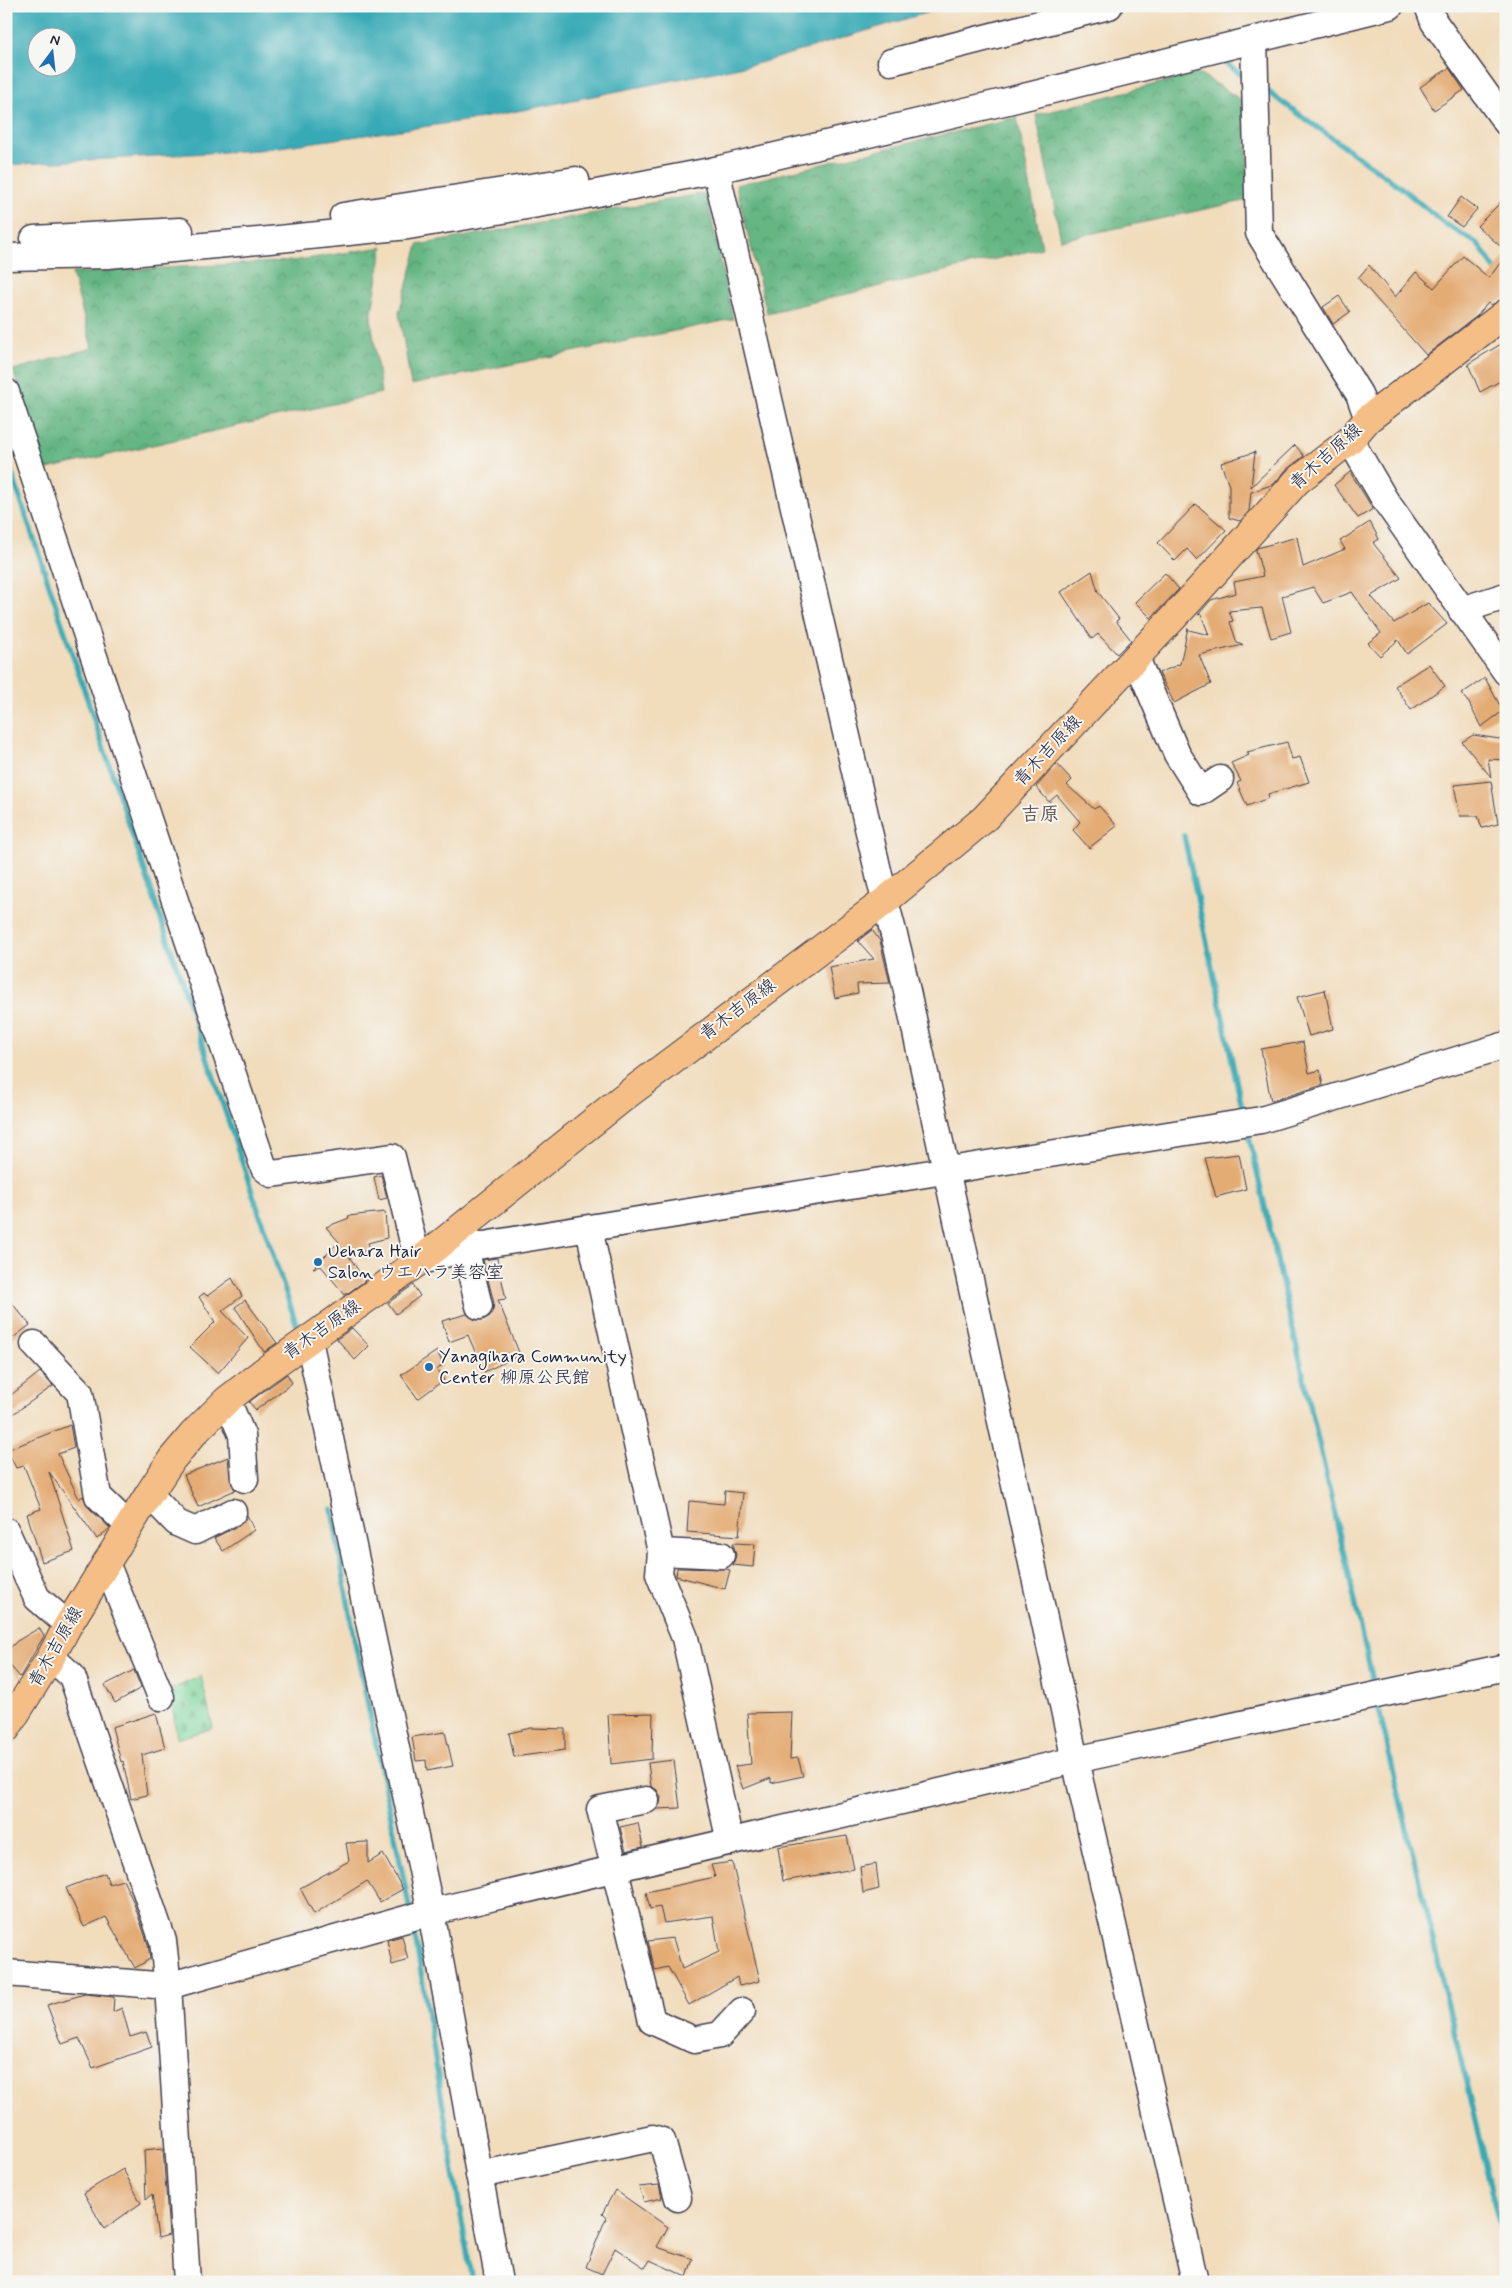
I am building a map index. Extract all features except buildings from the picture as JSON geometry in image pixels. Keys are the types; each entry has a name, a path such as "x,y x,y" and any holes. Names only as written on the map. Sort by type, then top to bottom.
{"main road":[{"name":"青木吉原線","path":"6,1729 52,1657 68,1625 106,1563 172,1459 194,1433 227,1400 263,1372 418,1262 624,1097 884,901 984,819 1136,658 1297,480 1350,440 1368,419 1506,313"}],"street":[{"path":"892,62 1109,6"},
{"path":"6,240 279,226 714,158 1319,6"},
{"path":"6,257 108,255 408,226 550,202 716,170 1390,6"},
{"path":"1428,6 1434,22 1506,122"},
{"path":"1254,40 1259,233 1359,394 1368,419"},
{"path":"716,170 884,901 898,950 1075,1760 1196,2282"},
{"path":"6,392 264,1168 272,1174 392,1157 418,1262 465,1248 1261,1120 1506,1045"},
{"path":"1350,440 1385,500 1506,672"},
{"path":"1461,610 1506,596"},
{"path":"1136,658 1177,754 1201,792 1220,779"},
{"path":"589,1229 661,1552 659,1574 685,1638 730,1842"},
{"path":"465,1248 480,1306"},
{"path":"310,1340 431,1912 499,2282"},
{"path":"34,1344 80,1393 98,1496 129,1526"},
{"path":"227,1400 242,1435 245,1479"},
{"path":"149,1494 177,1523 195,1531 232,1512"},
{"path":"6,1531 37,1598 68,1625"},
{"path":"661,1552 721,1555"},
{"path":"106,1563 161,1698"},
{"path":"52,1657 72,1676 163,1941 168,1986 187,2282"},
{"path":"6,1973 168,1986 431,1912 1075,1760 1506,1667"},
{"path":"646,1800 600,1809 652,2021 694,2040 720,2035 742,2011"},
{"path":"479,2174 652,2138 662,2141 678,2198"}],"green space":[{"path":"1199,73 1246,103 1248,200 1061,240 1036,115"},
{"path":"1017,117 1042,248 767,313 736,185"},
{"path":"706,193 733,319 411,385 399,313 418,245"},
{"path":"383,247 371,318 381,393 43,470 13,370 92,348 72,273 292,261"},
{"path":"201,1676 213,1728 177,1739 170,1690"}],"water":[{"path":"6,6 949,6 760,63 472,120 258,150 6,165"}],"waterway":[{"path":"1222,61 1245,77"},
{"path":"1267,91 1399,186 1445,224 1478,244 1499,275"},
{"path":"6,456 300,1335"},
{"path":"1184,836 1244,1117"},
{"path":"1247,1128 1375,1690"},
{"path":"332,1509 355,1642 410,1910"},
{"path":"1377,1701 1506,2254"},
{"path":"413,1924 472,2282"}],"place":[{"name":"Uehara Hair Salon ウエハラ美容室","path":"318,1262"},
{"name":"Yanagihara Community Center 柳原公民館","path":"429,1367"}],"district":[{"name":"吉原","path":"1040,814"}]}
